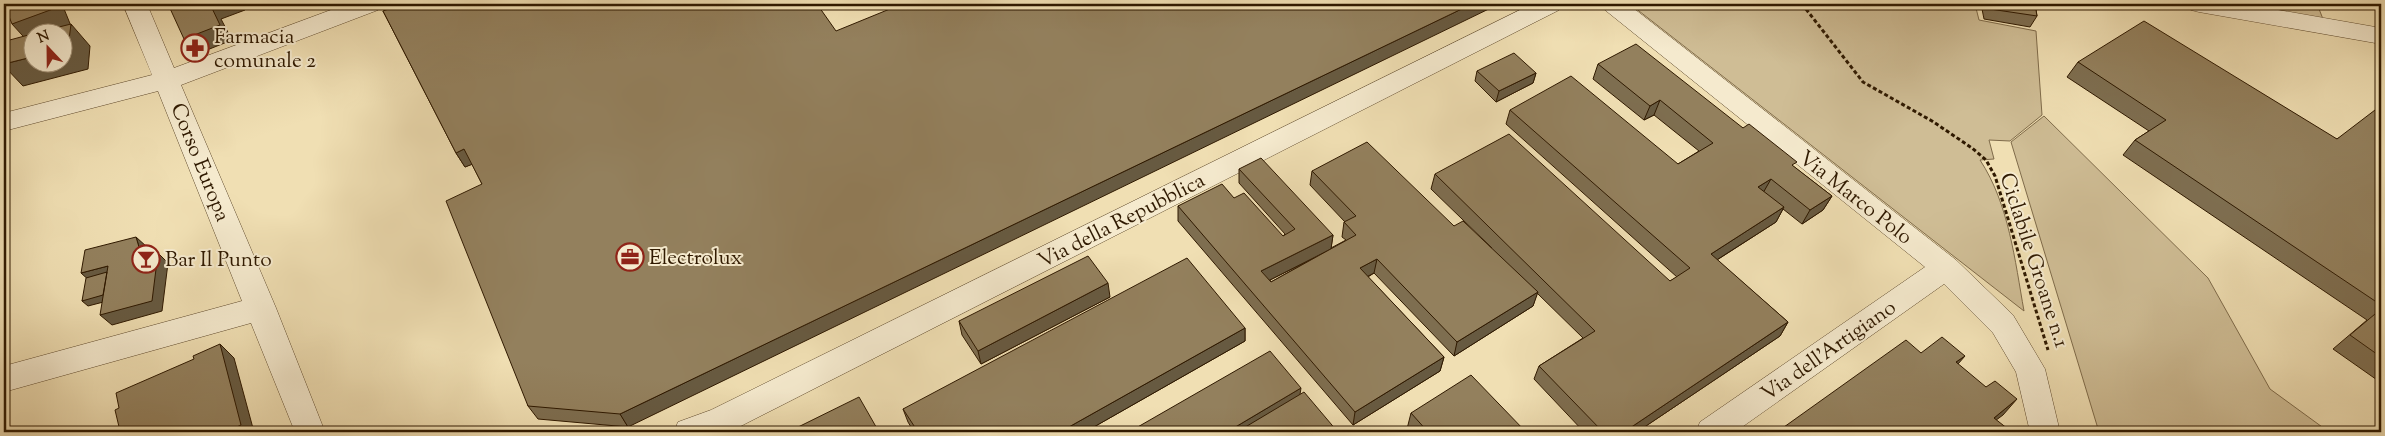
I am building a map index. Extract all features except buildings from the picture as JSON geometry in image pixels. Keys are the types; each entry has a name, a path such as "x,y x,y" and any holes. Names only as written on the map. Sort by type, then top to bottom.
{"street":[{"name":"Corso Europa","path":"135,4 168,80 310,432"},
{"name":"Via della Repubblica","path":"689,432 725,426 1551,4"},
{"name":"Via Marco Polo","path":"1613,4 1946,268 2003,324 2030,369 2045,432"},
{"path":"2199,4 2381,36"},
{"path":"4,122 168,80 360,6"},
{"name":"Via dell'Artigiano","path":"1711,432 1946,268"},
{"path":"4,379 261,308"}],"path":[{"name":"Ciclabile Groane n.1","path":"1802,4 1863,82 1932,121 1972,148 1986,160 1996,176 2050,356"}],"shaded area":[{"path":"1630,4 1975,4 1979,20 2036,31 2042,115 2010,141 1989,140 1994,159 1980,160 1998,195 2010,233 2024,311"},
{"path":"2232,4 2317,4 2323,19"},
{"path":"2044,116 2208,278 2270,389 2329,432 2099,432 2011,142"}],"place":[{"name":"Farmacia comunale 2","path":"195,48"},
{"name":"Electrolux","path":"630,257"},
{"name":"Bar Il Punto","path":"146,259"}]}
